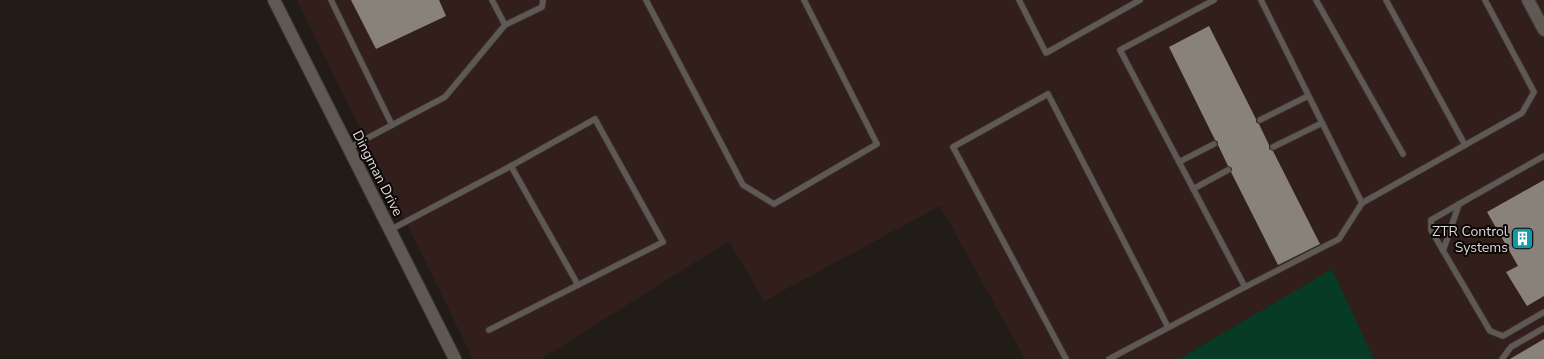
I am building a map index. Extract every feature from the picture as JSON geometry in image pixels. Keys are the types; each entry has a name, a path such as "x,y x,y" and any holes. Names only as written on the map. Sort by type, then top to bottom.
{"main road":[{"name":"Dingman Drive","path":"274,0 454,359"},
{"path":"1528,0 1544,28"}],"lane":[{"path":"331,0 392,125"},
{"path":"492,0 505,25"},
{"path":"349,148 445,97 505,25 542,7 543,0"},
{"path":"646,0 743,185 774,204 877,144 804,0"},
{"path":"1019,0 1046,53 1140,0"},
{"path":"1214,0 1120,50 1244,287"},
{"path":"1261,0 1362,203"},
{"path":"1316,0 1402,154"},
{"path":"1386,0 1465,145"},
{"path":"1109,359 1244,287 1339,239 1362,203 1522,113 1534,92 1486,0"},
{"path":"1066,359 953,147 1048,94 1168,327"},
{"path":"1260,120 1308,96"},
{"path":"390,230 511,166 595,119 663,242 488,330"},
{"path":"1274,147 1322,123"},
{"path":"1179,162 1214,144"},
{"path":"1544,156 1431,220 1431,230 1490,331 1503,336 1544,312"},
{"path":"511,166 578,285"},
{"path":"1193,189 1228,170"},
{"path":"1443,251 1459,204"},
{"path":"1502,359 1511,347 1544,328"}],"shaded area":[{"path":"297,0 1544,0 1544,359 1374,359 1332,269 1179,359 1025,359 940,206 764,301 729,241 541,359 473,359"}],"green space":[{"path":"1332,269 1374,359 1179,359"}],"building":[{"path":"351,0 439,0 446,16 376,49"},
{"path":"1209,26 1256,119 1256,122 1259,124 1269,145 1269,149 1273,151 1320,244 1278,265 1231,172 1232,168 1228,166 1218,142 1215,140 1169,47"},
{"name":"ZTR Control Systems","path":"1544,180 1544,296 1527,306 1506,272 1518,266 1487,212"},
{"path":"1544,339 1544,359 1510,359"}],"place":[{"name":"ZTR Control Systems","path":"1523,239"}]}
